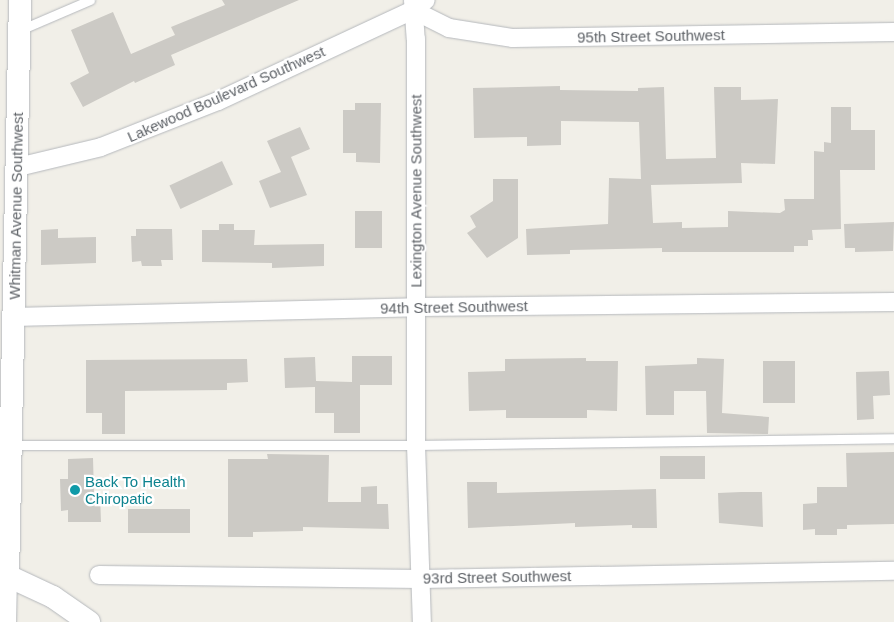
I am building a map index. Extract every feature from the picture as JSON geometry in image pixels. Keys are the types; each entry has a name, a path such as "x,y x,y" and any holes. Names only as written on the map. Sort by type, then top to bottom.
{"street":[{"name":"Whitman Avenue Southwest","path":"7,622 4,576 10,445 9,328 18,167 20,0"},
{"name":"95th Street Southwest","path":"417,3 449,28 513,38 894,32"},
{"name":"Lakewood Boulevard Southwest","path":"18,167 126,138 218,101 417,3"},
{"name":"Lexington Avenue Southwest","path":"417,3 416,445 422,622"},
{"name":"94th Street Southwest","path":"9,328 416,307 894,302"},
{"name":"93rd Street Southwest","path":"99,575 421,579 894,572"},
{"path":"4,576 53,597 88,622"}],"lane":[{"path":"19,30 90,0"},
{"path":"10,445 416,445 894,438"}],"building":[{"path":"222,0 299,0 171,55 175,65 135,83 134,81 83,107 70,83 89,73 71,30 113,12 131,54 175,35 171,27 225,5"},
{"path":"560,86 560,90 638,91 638,88 664,87 666,159 716,158 714,87 741,87 741,100 778,99 775,164 741,163 742,183 651,185 653,223 682,222 682,228 728,227 728,211 780,213 785,210 784,199 814,199 814,151 824,152 824,142 831,143 831,107 851,107 851,130 875,130 875,170 840,170 841,229 812,230 813,240 808,240 808,246 794,246 794,252 662,252 662,248 570,250 570,254 527,255 526,229 608,224 609,178 641,179 639,122 561,121 561,145 527,146 527,137 474,138 473,88"},
{"path":"355,103 381,103 380,163 356,162 356,153 343,153 343,110 355,110"},
{"path":"300,127 310,149 291,157 307,195 270,208 259,181 281,172 267,141"},
{"path":"222,161 233,185 180,209 169,186"},
{"path":"493,179 518,179 518,238 487,258 467,233 476,227 470,216 493,201"},
{"path":"355,211 382,211 382,248 355,248"},
{"path":"894,222 893,251 855,252 855,248 845,248 844,224"},
{"path":"219,224 234,224 234,230 255,230 254,245 324,244 324,266 272,268 272,263 202,262 202,230 219,230"},
{"path":"58,229 58,238 96,237 96,263 41,265 41,230"},
{"path":"136,229 172,229 173,260 161,260 162,266 142,266 141,261 132,262 131,236 136,236"},
{"path":"352,356 392,356 392,385 360,385 360,433 334,433 334,413 315,413 315,387 285,388 284,358 315,357 316,381 352,382"},
{"path":"586,358 586,361 618,361 617,411 587,410 587,418 506,418 506,410 469,411 468,372 505,371 505,359"},
{"path":"697,358 724,359 722,413 769,417 768,434 707,433 706,391 674,391 674,415 646,415 645,366 697,364"},
{"path":"247,359 248,382 227,383 227,390 125,391 125,434 102,434 102,413 86,413 86,360"},
{"path":"763,361 795,361 795,403 763,403"},
{"path":"889,371 890,395 873,396 874,419 857,420 856,372"},
{"path":"894,452 894,524 847,525 847,529 837,529 837,535 815,535 815,529 803,530 803,504 817,503 817,487 847,487 846,453"},
{"path":"267,454 329,455 328,502 361,502 361,487 377,486 377,504 388,504 389,529 303,527 303,531 253,532 253,537 228,537 228,459 268,459"},
{"path":"660,456 705,456 705,479 660,479"},
{"name":"Back To Health Chiropatic","path":"93,458 94,494 100,494 101,522 68,522 68,510 61,511 60,479 68,479 68,459"},
{"path":"467,482 497,482 497,493 656,489 657,528 632,528 632,525 575,527 575,523 468,528"},
{"path":"762,492 763,527 719,523 718,493"},
{"path":"128,509 190,509 190,533 128,533"}],"place":[{"name":"Back To Health Chiropatic","path":"75,490"}]}
